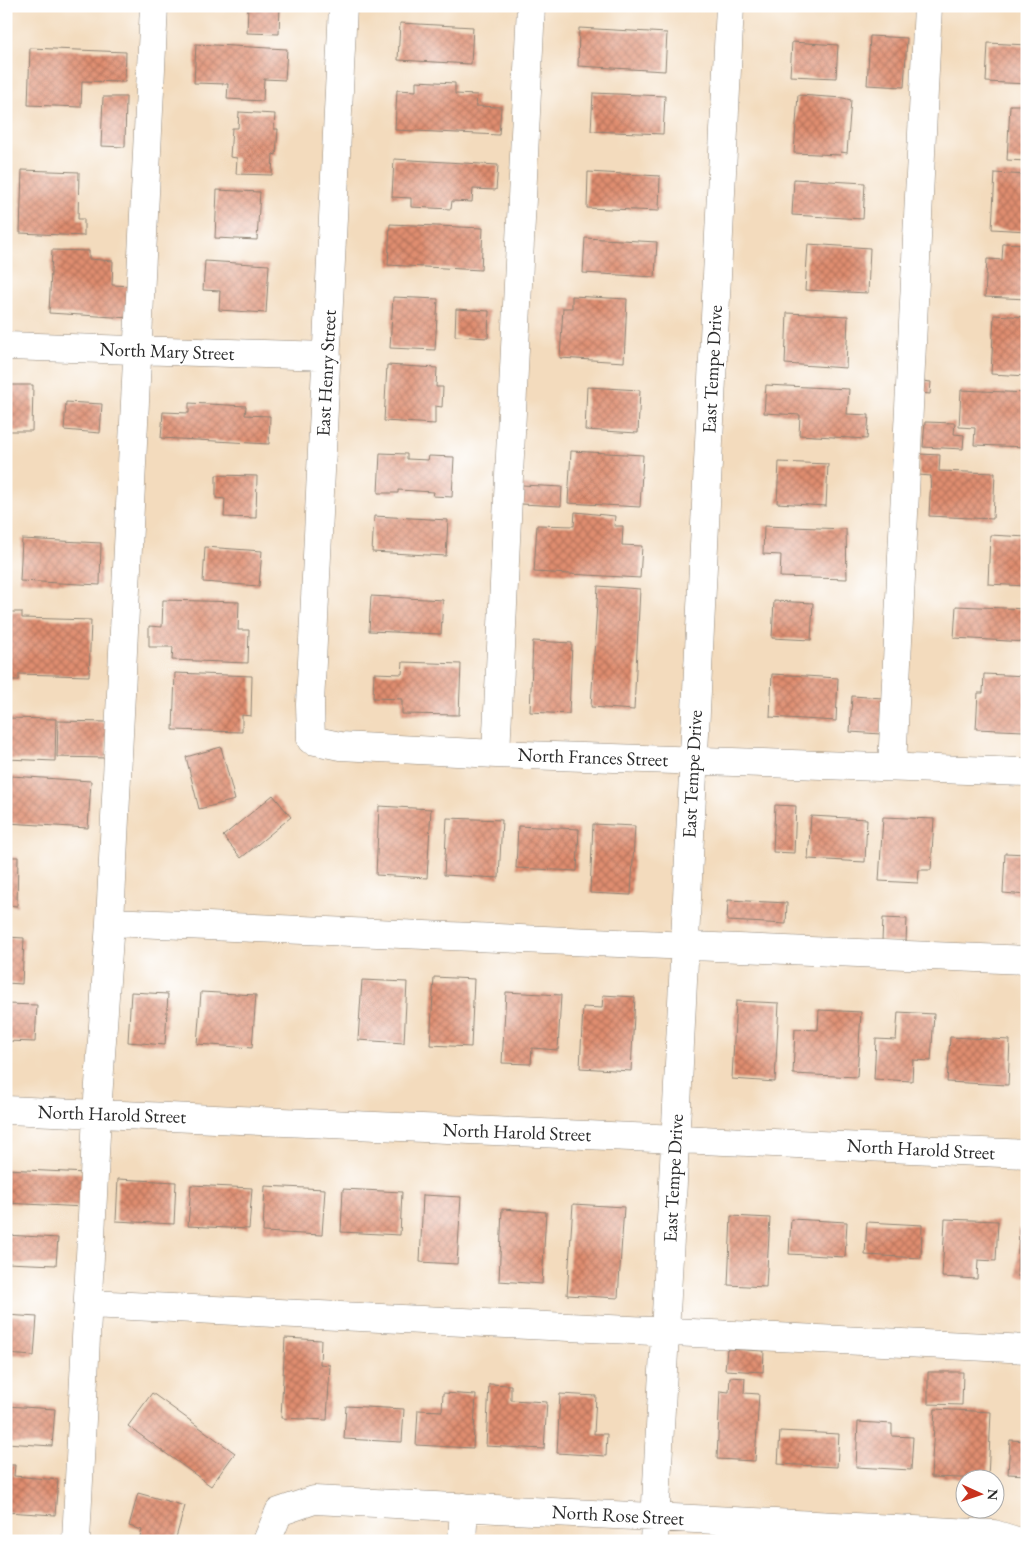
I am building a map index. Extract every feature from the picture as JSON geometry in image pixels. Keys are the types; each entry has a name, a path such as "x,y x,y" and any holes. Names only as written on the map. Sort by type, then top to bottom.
{"street":[{"path":"76,1541 97,1114 110,922 154,6"},
{"name":"East Henry Street","path":"311,740 310,704 343,6"},
{"path":"496,754 531,6"},
{"name":"East Tempe Drive","path":"654,1529 676,1139 730,6"},
{"path":"892,767 928,6"},
{"name":"North Mary Street","path":"6,346 327,356"},
{"name":"North Frances Street","path":"311,740 340,746 496,754 1027,772"},
{"path":"110,922 1027,960"},
{"name":"North Harold Street","path":"6,1110 1027,1154"},
{"path":"89,1304 1027,1349"},
{"name":"North Rose Street","path":"267,1541 279,1512 314,1500 464,1507 654,1529 850,1534 994,1534 1017,1541"},
{"path":"462,1541 464,1507"}],"building":[{"path":"248,6 280,6 279,34 247,33"},
{"path":"400,23 473,27 471,64 398,60"},
{"path":"579,28 667,33 665,71 578,66"},
{"path":"870,36 907,38 904,87 867,85"},
{"path":"792,42 838,45 836,78 790,76"},
{"path":"988,43 1027,45 1027,84 986,82"},
{"path":"196,44 287,49 285,80 264,79 263,101 227,99 228,84 194,83"},
{"path":"30,48 126,52 125,82 82,81 81,107 28,105"},
{"path":"416,81 455,83 455,94 477,95 476,106 501,107 499,135 395,130 397,90 416,91"},
{"path":"593,93 665,96 663,134 591,131"},
{"path":"798,95 851,100 847,153 841,152 840,155 794,153"},
{"path":"103,97 126,97 125,147 101,146"},
{"path":"1010,105 1027,105 1027,161 1007,160"},
{"path":"239,112 275,114 274,129 278,129 276,155 273,154 272,175 236,174 237,158 230,157 232,128 238,128"},
{"path":"394,159 498,165 496,190 473,189 472,202 452,201 451,209 411,207 411,198 392,197"},
{"path":"22,170 79,172 78,219 84,219 84,236 20,233"},
{"path":"588,172 660,176 659,211 587,208"},
{"path":"995,173 1027,175 1027,231 992,229"},
{"path":"794,179 865,183 863,219 792,215"},
{"path":"217,190 260,192 257,240 215,238"},
{"path":"390,224 483,228 481,270 388,265"},
{"path":"585,238 657,242 655,277 583,273"},
{"path":"1003,243 1027,244 1027,299 985,297 987,259 1002,260"},
{"path":"808,244 870,248 868,293 805,290"},
{"path":"52,250 89,251 89,259 113,261 112,285 132,286 130,318 49,313"},
{"path":"205,261 269,265 266,313 219,310 220,291 203,290"},
{"path":"572,296 627,299 624,362 560,358 563,308 572,308"},
{"path":"393,297 438,299 435,350 390,348"},
{"path":"456,309 489,311 488,338 455,336"},
{"path":"787,313 848,316 846,368 785,364"},
{"path":"994,315 1027,317 1027,376 991,374"},
{"path":"387,365 437,368 436,387 443,387 442,407 435,406 435,424 384,421"},
{"path":"922,381 931,382 930,394 921,393"},
{"path":"6,385 33,385 32,431 6,431"},
{"path":"766,385 849,389 847,414 869,415 867,439 799,435 800,415 764,413"},
{"path":"587,387 640,390 638,433 585,430"},
{"path":"961,390 1027,393 1027,447 974,445 975,428 959,427"},
{"path":"66,402 102,404 100,433 64,430"},
{"path":"189,403 246,406 245,415 270,416 269,444 161,438 163,412 189,413"},
{"path":"925,422 955,423 954,434 964,435 963,449 923,447"},
{"path":"571,451 643,455 640,507 568,503"},
{"path":"380,453 407,454 407,459 428,460 429,456 454,457 452,497 433,496 434,492 398,490 398,493 378,493"},
{"path":"919,454 940,455 939,471 995,473 993,519 929,516 931,476 919,475"},
{"path":"779,462 828,464 826,506 777,503"},
{"path":"216,475 257,476 256,518 224,517 225,499 216,498"},
{"path":"522,485 562,487 561,506 521,504"},
{"path":"575,512 615,516 614,526 623,526 622,545 642,546 640,578 534,572 537,525 574,526"},
{"path":"374,516 448,520 446,556 372,552"},
{"path":"764,526 846,529 847,579 780,577 781,555 763,554"},
{"path":"990,535 1027,537 1027,586 988,584"},
{"path":"22,539 101,543 100,585 20,581"},
{"path":"205,547 262,551 259,586 203,582"},
{"path":"598,586 640,589 634,710 591,707"},
{"path":"371,596 443,600 441,634 369,631"},
{"path":"163,600 239,602 238,630 249,630 248,663 172,660 173,647 149,647 149,626 162,627"},
{"path":"774,601 813,603 811,640 772,638"},
{"path":"956,606 1027,609 1027,642 954,638"},
{"path":"6,612 22,612 22,618 91,620 89,676 19,674 19,680 6,680"},
{"path":"533,641 572,643 569,714 530,712"},
{"path":"403,662 461,664 459,715 402,714 402,699 373,698 374,673 402,674"},
{"path":"175,673 252,676 251,716 242,715 242,732 173,730"},
{"path":"772,674 838,678 836,721 770,717"},
{"path":"984,674 1027,676 1024,731 976,729 978,693 983,693"},
{"path":"852,696 883,698 881,734 850,732"},
{"path":"6,718 56,719 55,761 6,759"},
{"path":"58,721 107,722 106,758 57,757"},
{"path":"221,747 235,800 199,809 186,757"},
{"path":"11,776 91,781 88,828 8,823"},
{"path":"273,795 291,817 241,858 223,836"},
{"path":"775,805 796,806 794,853 773,852"},
{"path":"379,806 431,809 427,878 376,875"},
{"path":"811,816 867,819 865,862 808,859"},
{"path":"883,817 934,819 931,870 919,870 918,883 879,881"},
{"path":"447,818 502,820 499,878 444,875"},
{"path":"593,824 635,826 631,895 590,893"},
{"path":"518,826 579,829 577,871 516,868"},
{"path":"1005,853 1027,854 1027,895 1003,893"},
{"path":"6,857 18,857 17,906 6,905"},
{"path":"728,900 787,903 786,924 727,921"},
{"path":"883,918 907,919 906,942 882,941"},
{"path":"6,937 24,938 22,984 6,983"},
{"path":"434,977 474,979 471,1047 430,1045"},
{"path":"362,980 407,982 404,1043 358,1040"},
{"path":"131,992 168,994 165,1045 128,1042"},
{"path":"201,992 256,995 252,1048 197,1044"},
{"path":"506,992 561,995 558,1050 532,1048 531,1064 502,1063"},
{"path":"603,995 635,997 631,1071 580,1068 583,1007 602,1008"},
{"path":"736,1001 779,1003 775,1082 732,1079"},
{"path":"6,1004 37,1005 35,1042 6,1041"},
{"path":"819,1010 861,1012 857,1077 793,1074 795,1029 818,1030"},
{"path":"898,1012 934,1014 931,1061 913,1060 912,1081 874,1079 876,1039 896,1040"},
{"path":"950,1037 1010,1040 1008,1085 947,1082"},
{"path":"6,1169 86,1173 84,1207 6,1203"},
{"path":"118,1179 176,1182 174,1224 116,1221"},
{"path":"191,1185 252,1188 249,1229 188,1226"},
{"path":"265,1186 325,1189 322,1235 263,1232"},
{"path":"343,1189 402,1192 400,1235 341,1232"},
{"path":"423,1195 461,1197 457,1264 420,1262"},
{"path":"573,1204 624,1207 618,1298 567,1295"},
{"path":"502,1209 546,1212 542,1284 499,1281"},
{"path":"731,1216 770,1218 766,1287 728,1285"},
{"path":"791,1219 847,1222 845,1257 789,1254"},
{"path":"945,1219 998,1221 996,1261 978,1260 977,1279 942,1277"},
{"path":"867,1222 922,1225 921,1258 865,1255"},
{"path":"1019,1229 1027,1230 1027,1277 1017,1276"},
{"path":"6,1235 58,1238 56,1265 6,1263"},
{"path":"6,1315 37,1317 34,1356 6,1354"},
{"path":"285,1338 321,1340 320,1364 330,1365 327,1420 281,1418"},
{"path":"727,1349 764,1351 763,1372 725,1370"},
{"path":"928,1372 963,1372 962,1405 928,1404"},
{"path":"730,1377 745,1378 744,1393 759,1394 755,1461 717,1459 720,1391 729,1392"},
{"path":"489,1384 511,1385 511,1400 547,1402 544,1449 486,1446"},
{"path":"152,1393 235,1453 211,1486 128,1426"},
{"path":"443,1393 476,1395 473,1448 416,1445 418,1410 442,1411"},
{"path":"560,1394 596,1396 594,1434 607,1434 606,1456 557,1453"},
{"path":"6,1406 55,1409 52,1446 6,1443"},
{"path":"346,1406 404,1409 402,1442 344,1439"},
{"path":"935,1409 991,1412 988,1470 956,1470 956,1478 931,1477"},
{"path":"858,1422 892,1424 892,1436 913,1437 911,1470 856,1467"},
{"path":"780,1431 839,1434 837,1467 778,1464"},
{"path":"1010,1440 1027,1441 1027,1475 1008,1474"},
{"path":"6,1465 15,1465 14,1476 58,1480 55,1515 6,1512"},
{"path":"138,1493 185,1506 175,1541 139,1541 142,1530 129,1526"}]}
